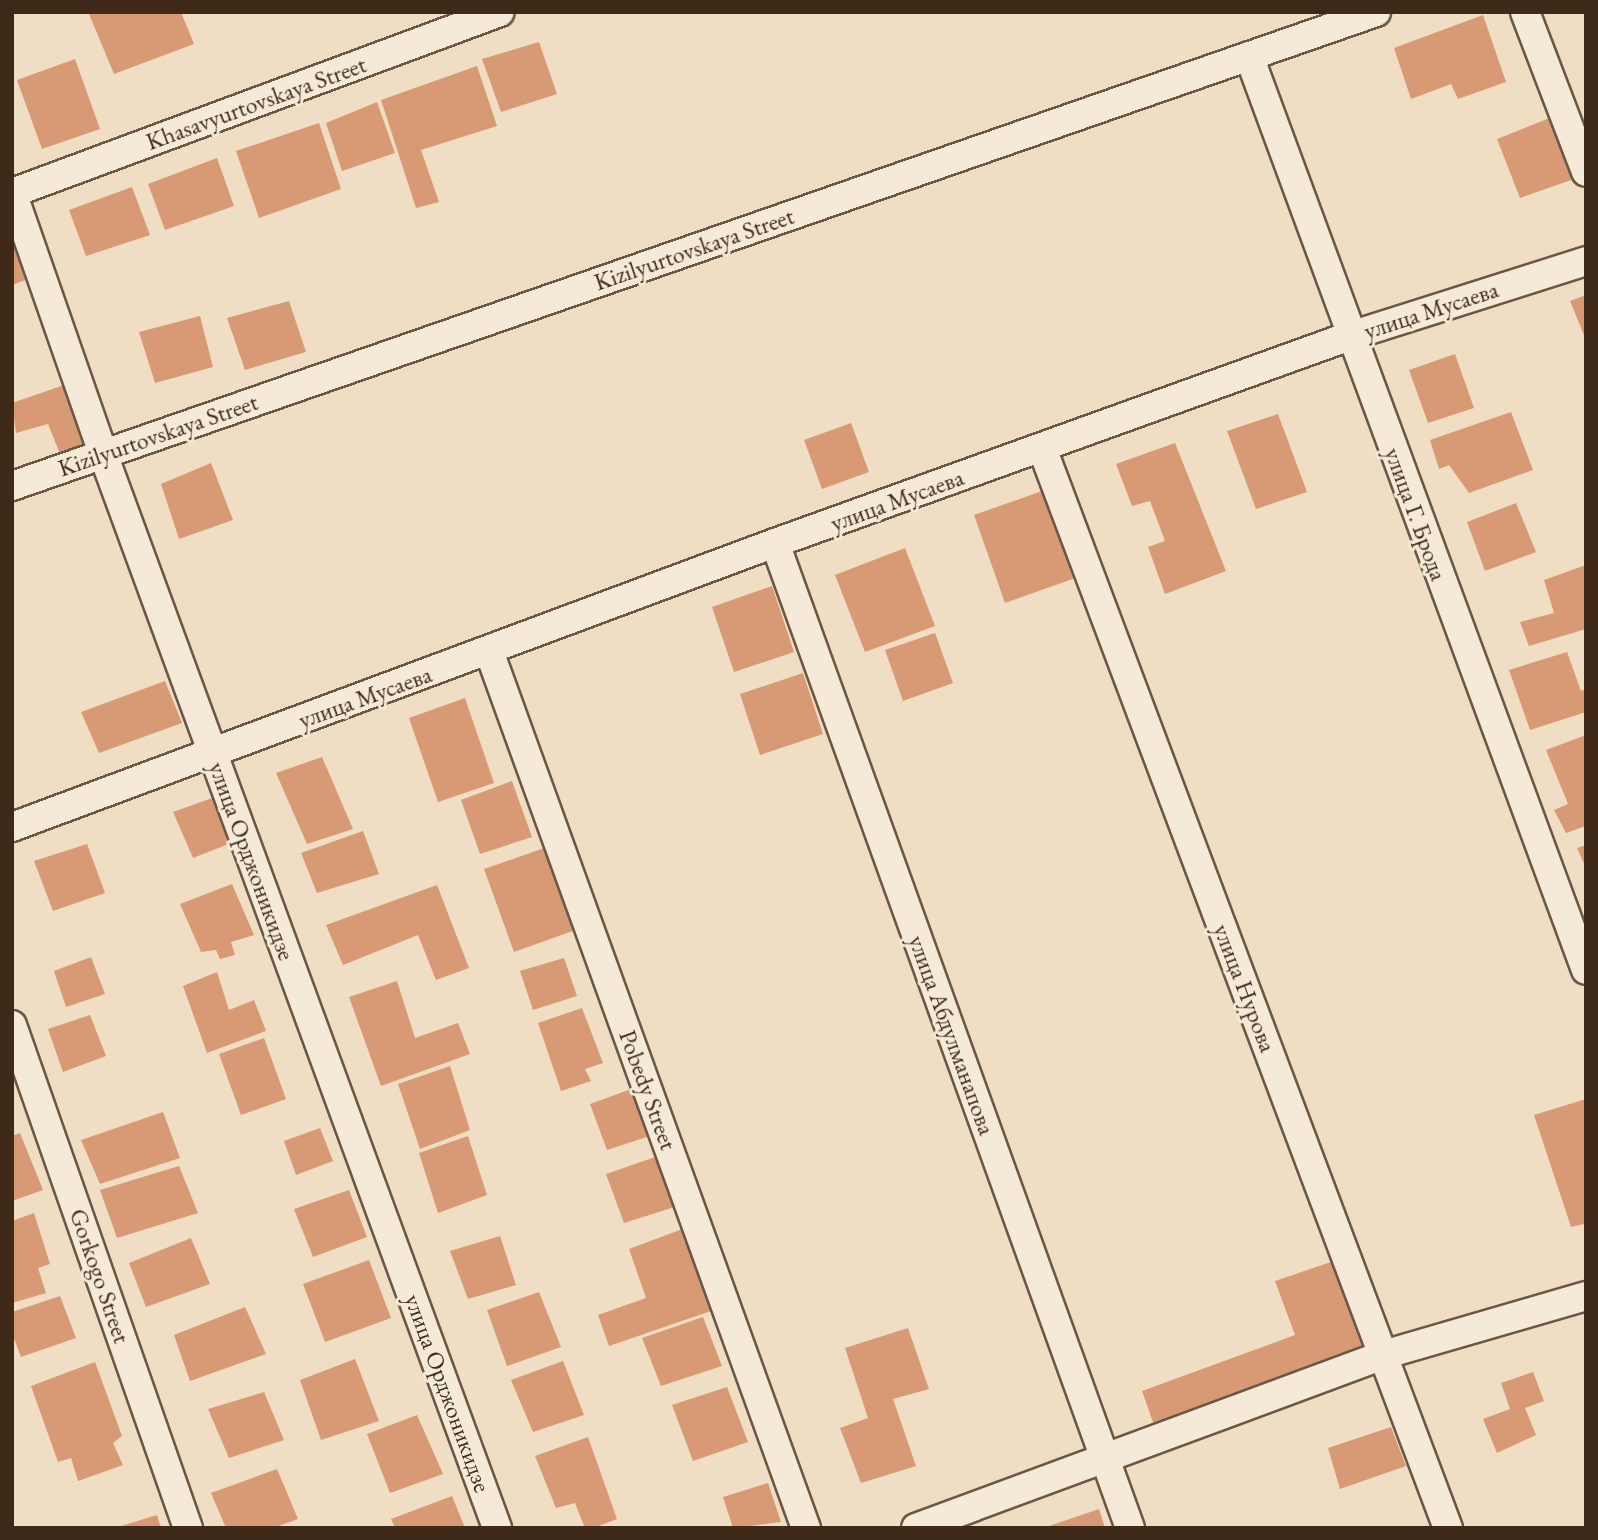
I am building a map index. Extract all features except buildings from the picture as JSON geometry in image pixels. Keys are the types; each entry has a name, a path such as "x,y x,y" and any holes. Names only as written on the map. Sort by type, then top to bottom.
{"street":[{"name":"Khasavyurtovskaya Street","path":"12,193 500,12"},
{"name":"Kizilyurtovskaya Street","path":"12,486 1376,12"},
{"path":"1525,12 1586,172"},
{"name":"улица Г. Брода","path":"1250,56 1350,336 1586,970"},
{"name":"улица Орджоникидзе","path":"12,193 103,454 497,1528"},
{"name":"улица Мусаева","path":"12,827 775,543 1350,336 1586,261"},
{"name":"улица Нурова","path":"1042,447 1448,1528"},
{"name":"улица Абдулманапова","path":"775,543 1130,1528"},
{"name":"Pobedy Street","path":"489,651 806,1528"},
{"name":"Gorkogo Street","path":"12,1025 188,1528"},
{"path":"916,1528 1383,1355 1586,1296"}]}
